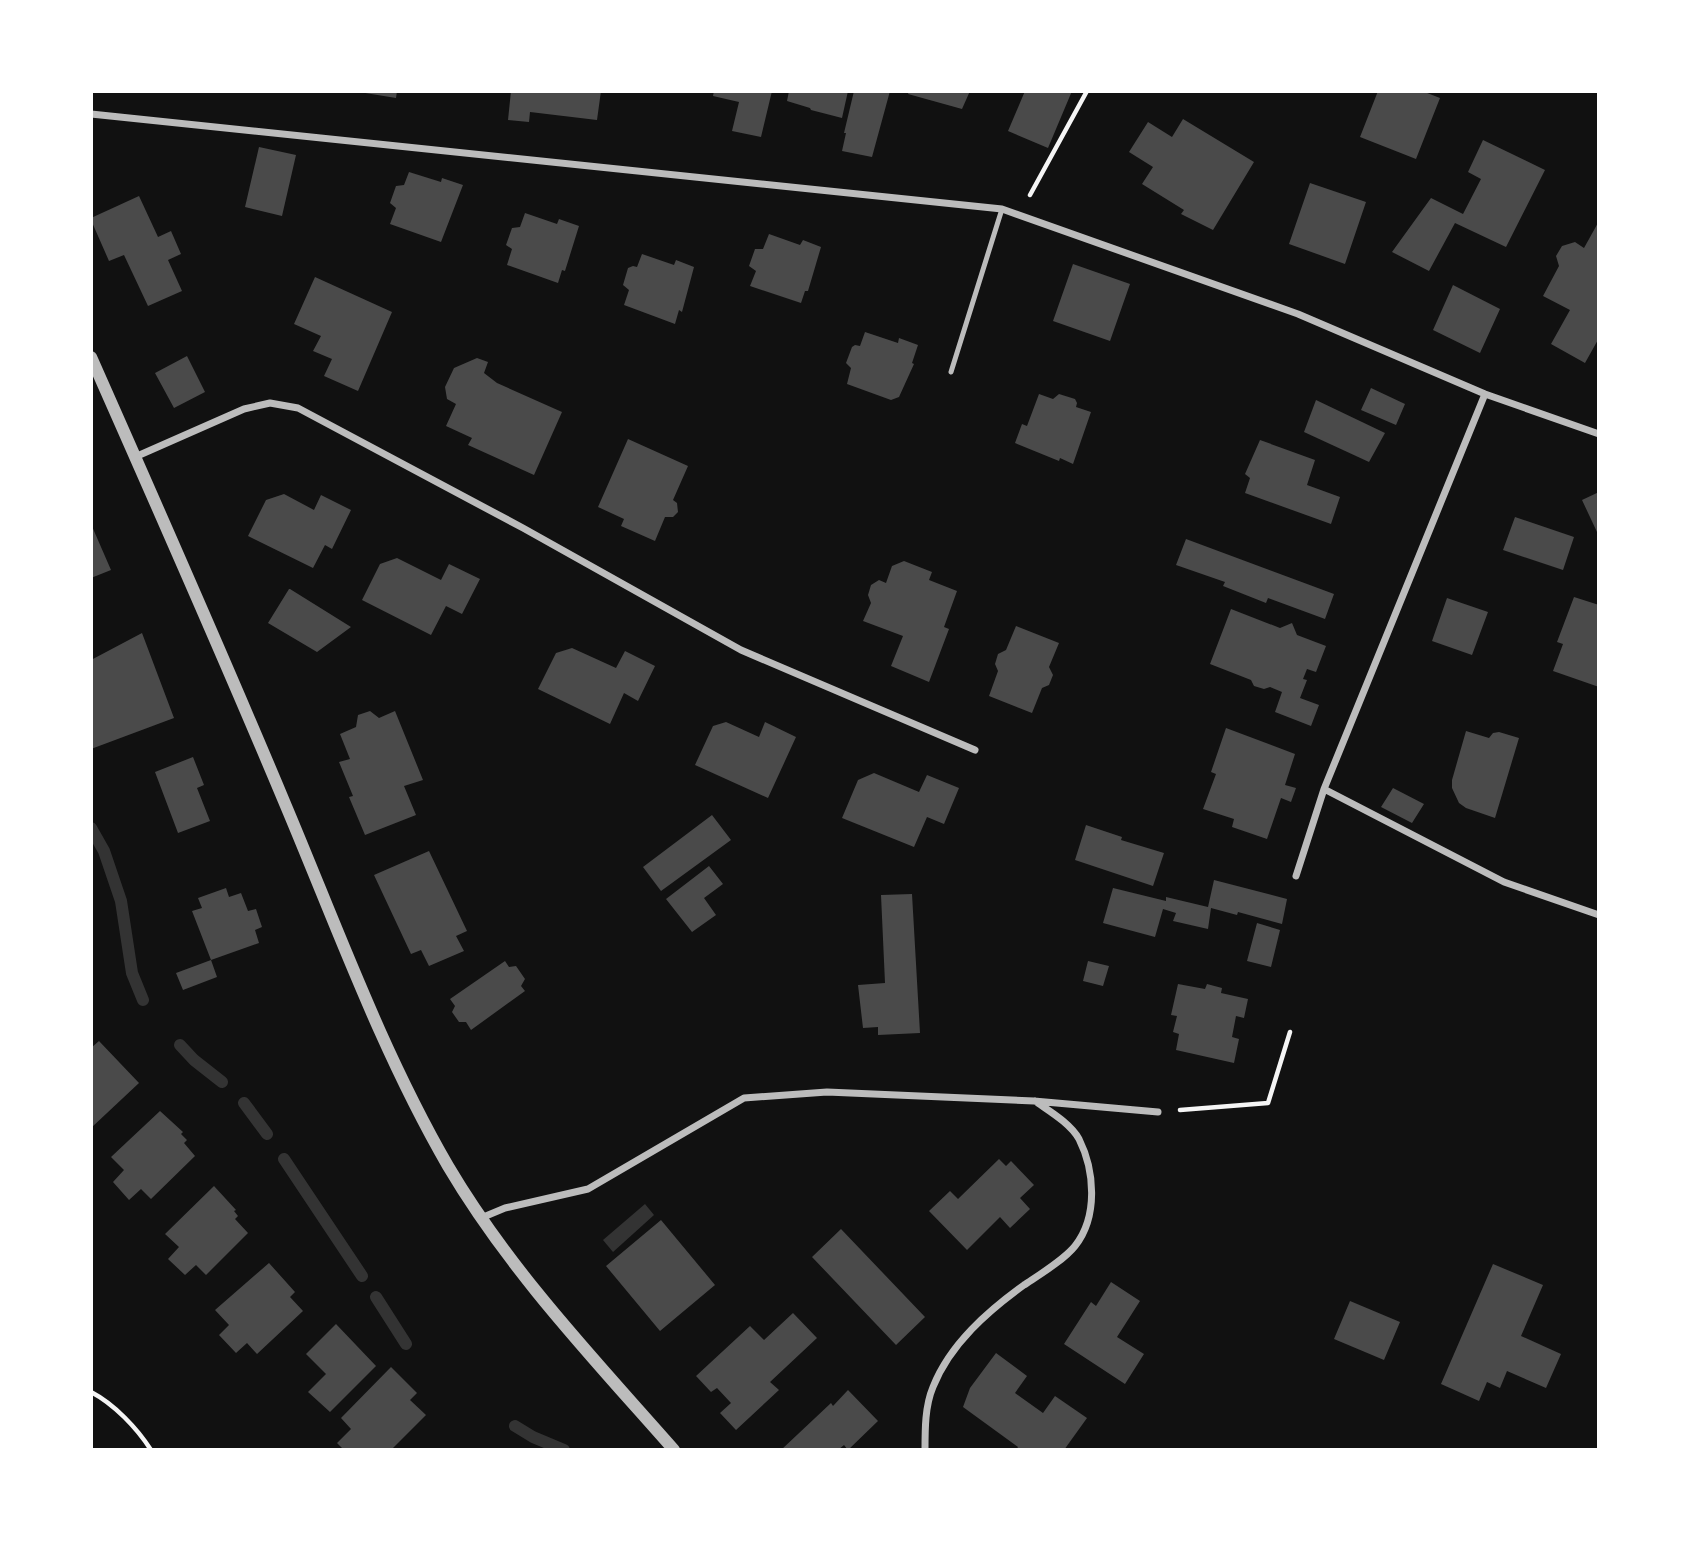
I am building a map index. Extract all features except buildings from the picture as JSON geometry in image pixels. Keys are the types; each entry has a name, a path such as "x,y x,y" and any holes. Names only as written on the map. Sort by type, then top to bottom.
{"street":[{"path":"91,114 1002,209 1298,314 1485,394 1599,434"},
{"path":"91,357 245,707 387,1046 448,1165 481,1218 549,1309 674,1450"},
{"path":"1296,876 1324,789 1485,394"},
{"path":"135,457 244,409 270,403 298,408 523,528 741,650 975,750"},
{"path":"1324,789 1504,882 1599,915"},
{"path":"481,1218 505,1208 588,1189 744,1098 827,1091 1034,1101 1158,1112"},
{"path":"925,1450 925,1424 932,1388 946,1361 965,1335 1010,1296 1075,1247 1088,1221 1093,1193 1088,1165 1078,1138 1056,1116 1034,1101"}],"lane":[{"path":"951,372 1002,209"}],"path":[{"path":"1034,187 1087,91"},
{"path":"1158,1112 1268,1103 1290,1032"},
{"path":"91,1392 101,1397 142,1437 150,1450"}],"shaded area":[{"path":"645,1204 654,1215 613,1252 603,1240"}],"waterway":[{"path":"91,828 104,851 121,901 132,973 143,1000"},
{"path":"180,1045 222,1082"},
{"path":"244,1103 267,1134"},
{"path":"284,1159 362,1276"},
{"path":"376,1297 406,1344"},
{"path":"515,1426 564,1450"}]}
